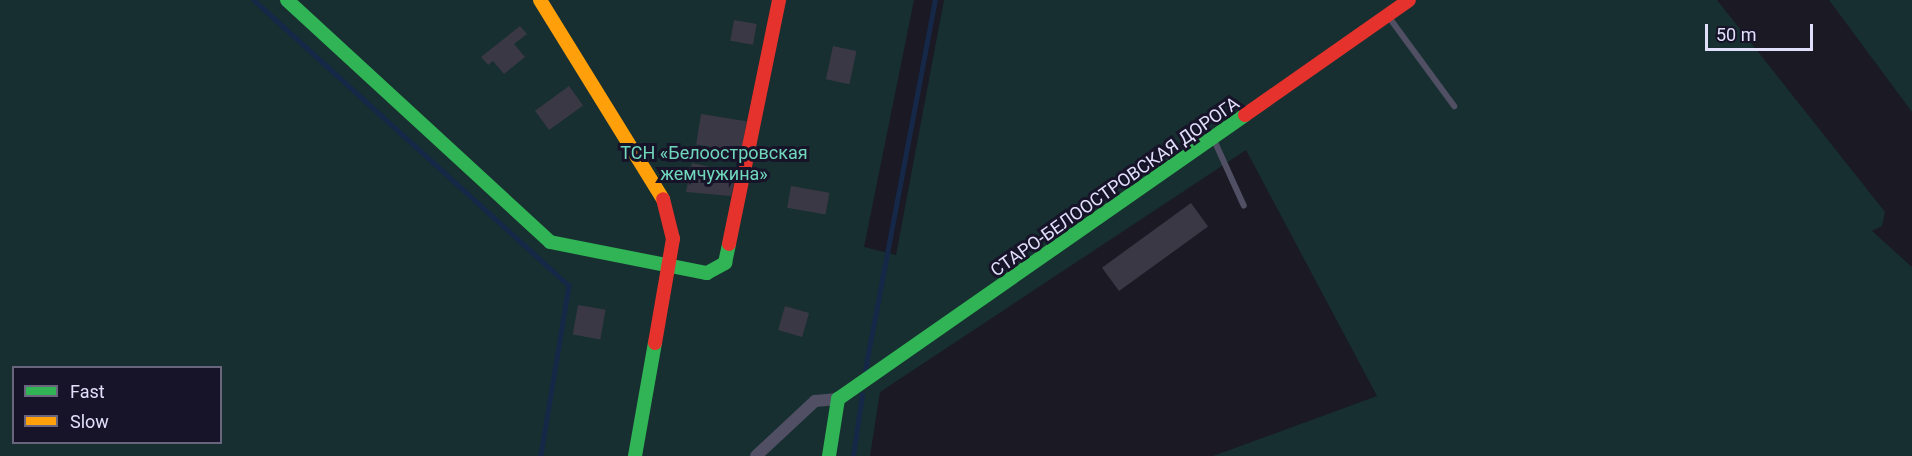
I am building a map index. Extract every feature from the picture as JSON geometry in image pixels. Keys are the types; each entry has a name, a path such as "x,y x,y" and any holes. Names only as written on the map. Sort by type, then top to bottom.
{"street":[{"path":"287,0 550,242 707,273 725,263 779,0"},
{"path":"540,0 659,185 673,238 670,267 635,456"},
{"name":"СТАРО-БЕЛООСТРОВСКАЯ ДОРОГА","path":"838,399 1214,140 1409,0"},
{"path":"756,456 815,401 838,399 829,456"}],"lane":[{"path":"1388,16 1454,106"},
{"path":"1214,140 1244,206"}],"green space":[{"name":"ТСН «Белоостровская жемчужина»","path":"0,0 914,0 864,247 896,255 944,0 1717,0 1885,212 1882,226 1872,231 1912,267 1912,456 1213,456 1377,396 1246,150 880,392 870,456 0,456"},
{"path":"1829,0 1912,0 1912,112"}],"building":[{"path":"734,20 757,24 753,45 730,41"},
{"path":"520,26 527,34 514,44 525,57 504,74 493,61 488,65 481,57"},
{"path":"833,46 856,51 849,84 826,79"},
{"path":"569,86 583,105 549,130 535,111"},
{"path":"701,114 746,121 742,152 696,145"},
{"path":"692,163 736,173 731,196 686,192"},
{"path":"791,186 829,193 826,214 787,208"},
{"path":"1191,203 1208,226 1119,291 1102,268"},
{"path":"578,305 606,310 600,339 573,335"},
{"path":"785,306 809,313 802,337 778,330"}],"waterway":[{"path":"254,0 569,286 541,456"},
{"path":"865,370 935,0"},
{"path":"853,456 862,395"}],"traffic: fast":[{"path":"287,0 550,242 707,273 725,263 729,244"},
{"path":"829,456 838,399 1245,115"},
{"path":"635,456 655,343"}],"traffic: slow":[{"path":"540,0 663,199"}],"traffic: jam":[{"path":"729,244 779,0"},
{"path":"1245,115 1409,0"},
{"path":"655,343 673,239 663,199"}]}
